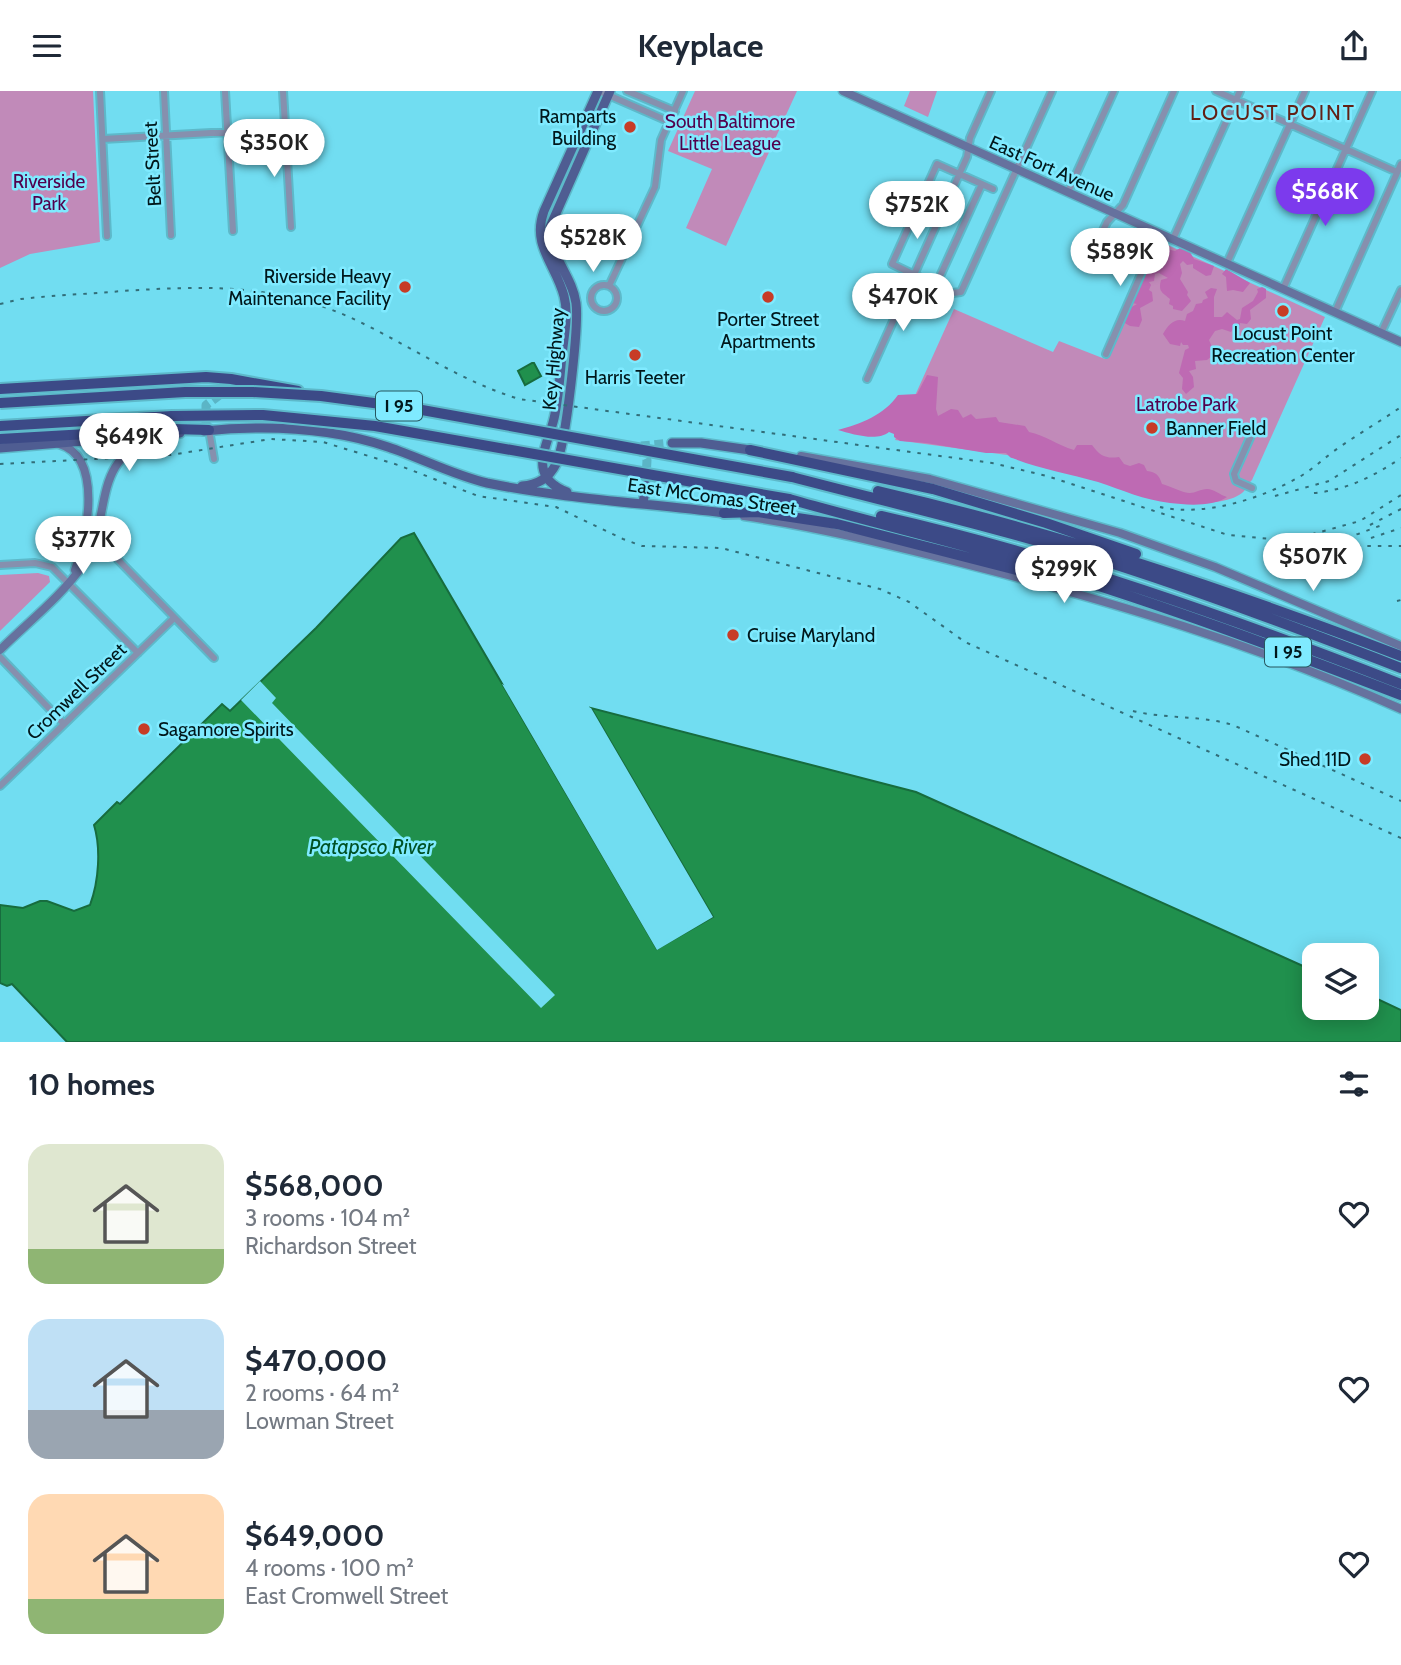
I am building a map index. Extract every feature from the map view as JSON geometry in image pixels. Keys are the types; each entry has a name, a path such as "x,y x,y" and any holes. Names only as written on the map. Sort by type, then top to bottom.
{"highway":[{"path":"0,389 206,377 298,391"},
{"name":"I 95","path":"0,403 185,392 321,396 411,408 792,477 862,487 975,515 1186,577 1401,656"},
{"name":"I 95","path":"0,426 207,415 263,415 331,420 842,507 976,538 1068,565 1208,610 1401,684"},
{"path":"0,439 207,427"},
{"path":"750,450 958,496 1096,539 1186,577"},
{"name":"I 95","path":"792,477 1002,530 1100,560 1229,603 1401,668"},
{"name":"I 95","path":"789,499 981,550 1174,611 1401,695"},
{"path":"724,513 758,512 860,529 1174,611"}],"main road":[{"name":"Key Highway","path":"547,477 557,463 560,452 576,322 574,295 551,245 550,227 604,92"},
{"name":"Key Highway","path":"547,477 542,454 555,417 566,316 561,286 540,241 540,226 548,202 604,92"},
{"name":"East McComas Street","path":"0,448 160,435 207,427 274,428 349,436 394,449 471,478 510,486 724,513"},
{"path":"672,443 701,443 750,450"},
{"path":"510,486 532,485 547,477 557,487 577,496"},
{"path":"643,503 646,485"}],"street":[{"path":"100,91 107,236"},
{"name":"Belt Street","path":"164,91 172,235"},
{"path":"225,91 233,231"},
{"path":"284,91 291,227"},
{"path":"626,91 675,111"},
{"path":"609,286 655,187 660,147 683,91"},
{"name":"East Fort Avenue","path":"843,91 1401,342"},
{"path":"867,379 959,174 991,91"},
{"path":"993,189 937,164 891,264 952,293 961,292 1052,91"},
{"path":"1068,192 1114,91"},
{"path":"1099,239 1107,222 1123,205 1174,91"},
{"path":"1216,91 1397,172"},
{"path":"1173,239 1240,91"},
{"path":"1227,263 1305,91"},
{"path":"1283,289 1372,91"},
{"path":"604,92 670,122"},
{"path":"103,139 285,129"},
{"path":"1335,312 1401,164"},
{"path":"936,285 982,184"},
{"path":"1106,354 1159,233"},
{"path":"599,286 609,286 617,294 616,305 606,311 599,310 592,302 592,294 599,286"},
{"path":"1381,333 1401,290"},
{"path":"207,427 214,460"},
{"path":"1252,431 1234,474 1236,481 1252,488"},
{"path":"0,650 69,582 89,552 102,512 106,485 115,467 135,447 160,435"},
{"path":"53,444 75,451 86,476 88,523 81,554 69,582"},
{"path":"750,450 848,463 930,479 1094,525 1215,567 1401,646"},
{"name":"East McComas Street","path":"724,513 840,533 1058,588 1256,652 1344,684 1401,709"},
{"path":"88,523 95,536 214,658"},
{"path":"89,552 98,549 109,551"},
{"path":"0,565 44,563 60,572 138,653"},
{"name":"Cromwell Street","path":"0,786 174,618"},
{"path":"0,657 64,724"}],"green space":[{"name":"Riverside Park","path":"0,91 93,91 100,242 30,254 0,268"},
{"name":"South Baltimore Little League","path":"695,91 797,91 726,246 686,228 712,169 668,151"},
{"path":"910,91 937,91 928,117 904,106"},
{"name":"Latrobe Park","path":"1159,241 1325,317 1252,480 1242,493 1224,501 1191,503 1007,455 895,440 954,309 1053,352 1059,341 1105,359"},
{"path":"38,573 49,576 50,582 0,631 0,575"}],"shaded area":[{"path":"1180,248 1190,252 1194,259 1214,266 1211,275 1206,276 1193,268 1193,264 1187,265 1183,261 1180,264 1180,279 1191,301 1182,311 1173,309 1169,304 1170,299 1160,287 1161,280 1168,278 1159,273 1155,274 1154,281 1149,282 1153,301 1140,308 1142,320 1139,327 1123,322 1128,309 1137,304 1132,303 1137,274 1150,260 1154,249 1157,250 1154,263 1166,257 1167,249 1175,251"},
{"path":"1226,269 1250,283 1243,292 1227,291 1226,277 1222,274"},
{"path":"1211,288 1217,289 1214,297 1214,317 1222,317 1227,312 1237,320 1240,319 1242,308 1253,301 1257,289 1266,289 1266,298 1250,310 1251,319 1247,324 1240,323 1240,329 1233,329 1231,332 1222,329 1215,331 1209,340 1212,356 1207,360 1195,361 1196,369 1189,371 1194,387 1186,394 1182,389 1183,378 1179,373 1185,350 1189,348 1181,342 1180,346 1170,344 1163,334 1167,328 1175,321 1185,321 1187,314 1193,311 1196,304 1208,298 1205,292"},
{"path":"927,375 938,377 938,416 951,409 958,410 963,418 971,414 976,419 996,417 999,422 1025,426 1029,432 1074,450 1077,445 1092,445 1107,457 1119,457 1124,464 1144,465 1147,471 1160,478 1162,484 1180,491 1190,493 1210,489 1227,497 1199,505 1160,502 1025,463 1006,453 986,453 900,441 889,432 871,437 838,430 871,418 886,408 898,395 917,394"}],"water":[{"path":"532,363 541,376 525,385 518,371"},
{"name":"Patapsco River","path":"414,533 657,949 713,917 591,708 916,792 1302,966 1302,1020 1379,1020 1379,1000 1401,1010 1401,1042 67,1042 12,984 7,986 0,983 0,905 23,908 47,901 74,911 90,905 98,865 94,825 117,802 120,804 222,704 230,711 316,628 401,538"}],"pier":[{"path":"260,681 276,698 272,703 555,995 541,1008 241,700"},
{"path":"502,684 506,686 658,945 708,916 588,707 713,917 657,950"}],"tunnel":[{"path":"206,424 206,405 225,391"},
{"path":"641,446 672,443"},
{"path":"639,447 647,460 646,479"}],"railway":[{"path":"0,304 21,299 152,289 208,288 264,292 319,305 347,316 474,382 519,399 992,463 1047,476 1228,535 1349,546 1401,546"},
{"path":"1160,507 1195,510 1213,508 1250,499 1284,485 1401,407"},
{"path":"1275,496 1329,481 1401,435"},
{"path":"0,464 170,455 271,439 323,442 398,465 478,496 556,507 642,546 721,548 880,589 909,602 965,642 1401,838"},
{"path":"1314,493 1338,489 1360,481 1401,458"},
{"path":"1302,537 1360,521 1401,495"},
{"path":"1370,525 1401,509"},
{"path":"1336,539 1382,525"},
{"path":"1371,538 1401,528"},
{"path":"1397,601 1401,600"},
{"path":"1133,711 1233,725 1401,801"}],"place":[{"name":"Ramparts Building","path":"630,127"},
{"name":"Riverside Heavy Maintenance Facility","path":"405,287"},
{"name":"Porter Street Apartments","path":"768,297"},
{"name":"Locust Point Recreation Center","path":"1283,311"},
{"name":"Harris Teeter","path":"635,355"},
{"name":"Banner Field","path":"1152,428"},
{"name":"Cruise Maryland","path":"733,635"},
{"name":"Sagamore Spirits","path":"144,729"},
{"name":"Shed 11D","path":"1365,759"}],"district":[{"name":"LOCUST POINT","path":"1273,113"}]}
